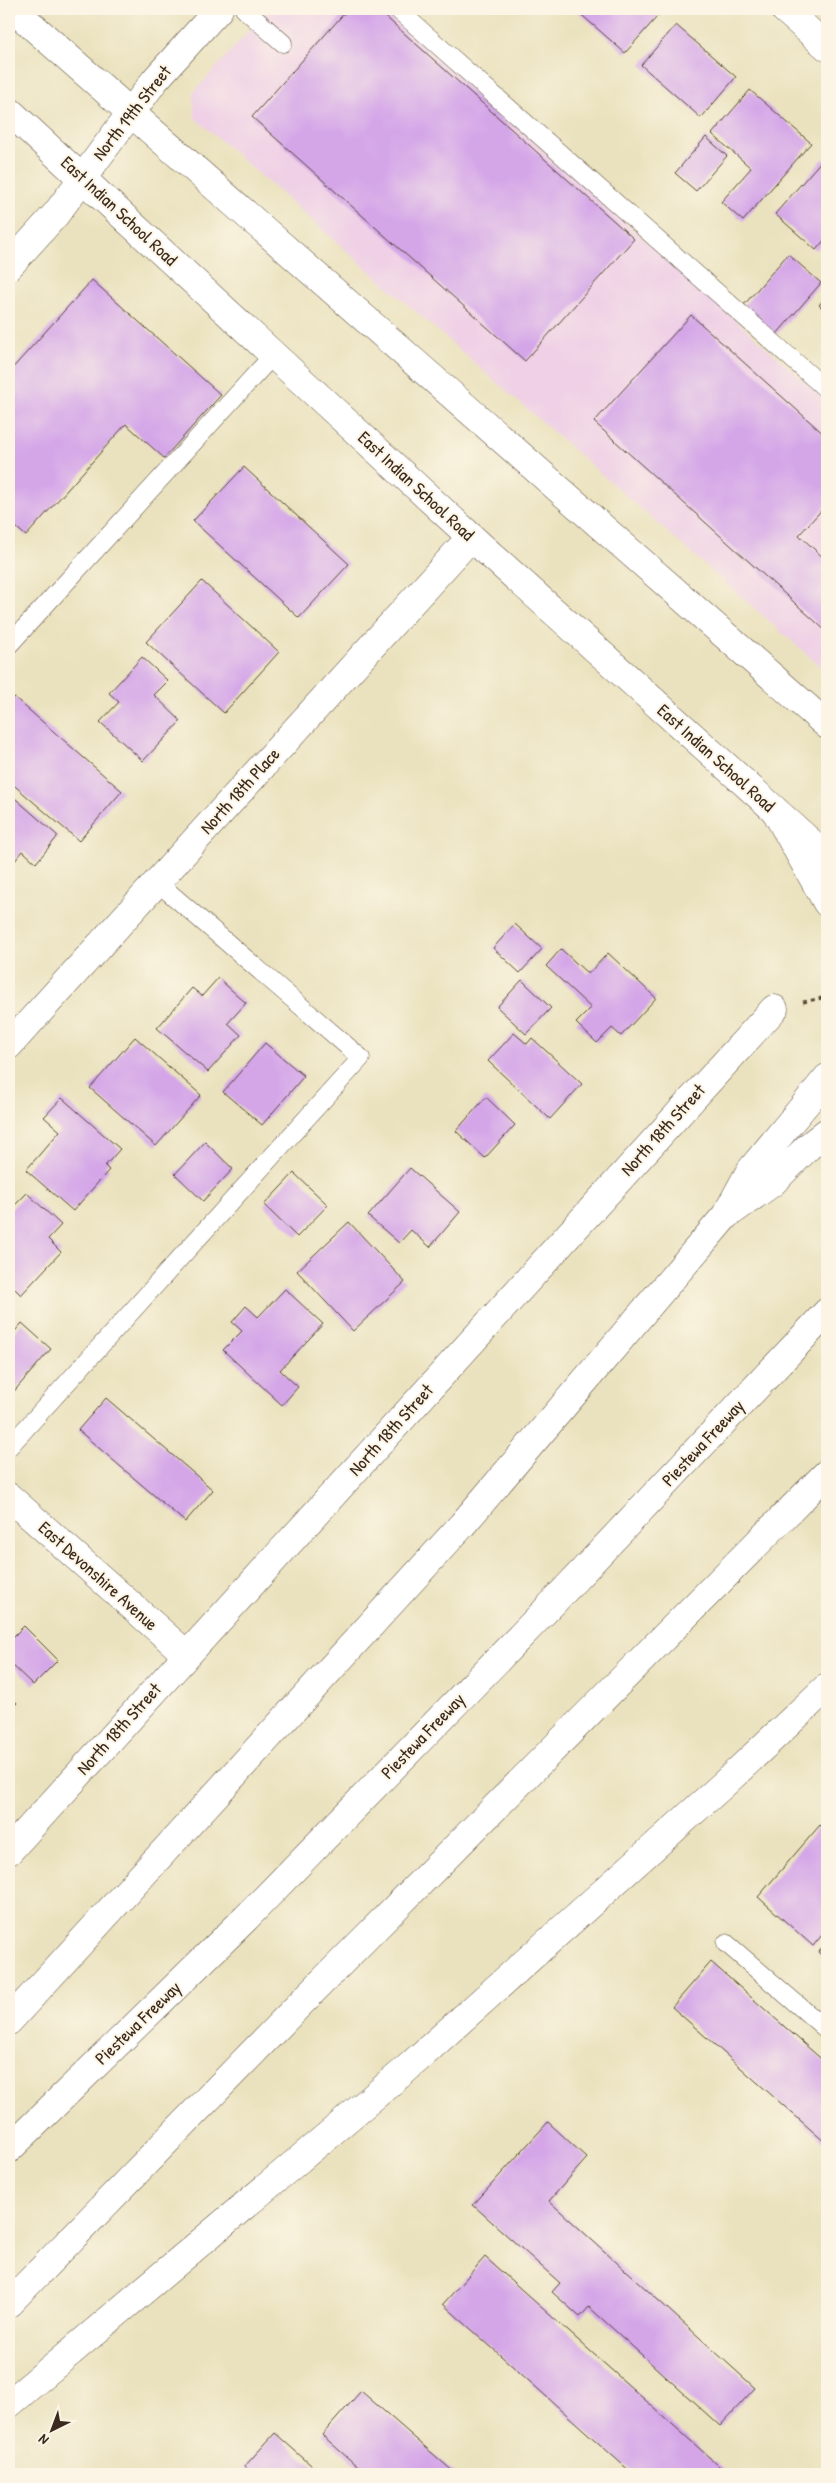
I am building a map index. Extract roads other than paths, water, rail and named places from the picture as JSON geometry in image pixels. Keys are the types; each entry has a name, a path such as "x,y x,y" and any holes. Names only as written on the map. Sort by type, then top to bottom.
{"main road":[{"path":"13,9 827,725"},
{"name":"North 19th Street","path":"9,266 56,214 155,80 218,9"},
{"path":"784,9 827,46"},
{"name":"East Indian School Road","path":"9,111 83,177 471,537 827,857"},
{"name":"North 18th Place","path":"9,1045 471,537"},
{"path":"776,812 827,904"},
{"name":"North 18th Street","path":"9,1851 774,1009"},
{"path":"9,2021 462,1526 726,1216 750,1171 827,1078"},
{"path":"726,1216 772,1183 808,1147 827,1132"},
{"name":"Piestewa Freeway","path":"9,2149 253,1911 547,1609 827,1312"},
{"path":"9,2303 306,1998 827,1474"},
{"name":"East Devonshire Avenue","path":"9,1497 186,1654"},
{"path":"9,2404 403,2072 724,1784 827,1687"}],"lane":[{"path":"244,9 283,43"},
{"path":"397,9 827,390"},
{"path":"9,645 274,354"},
{"path":"9,1447 361,1058 157,882"},
{"path":"726,1943 827,2030"}]}
